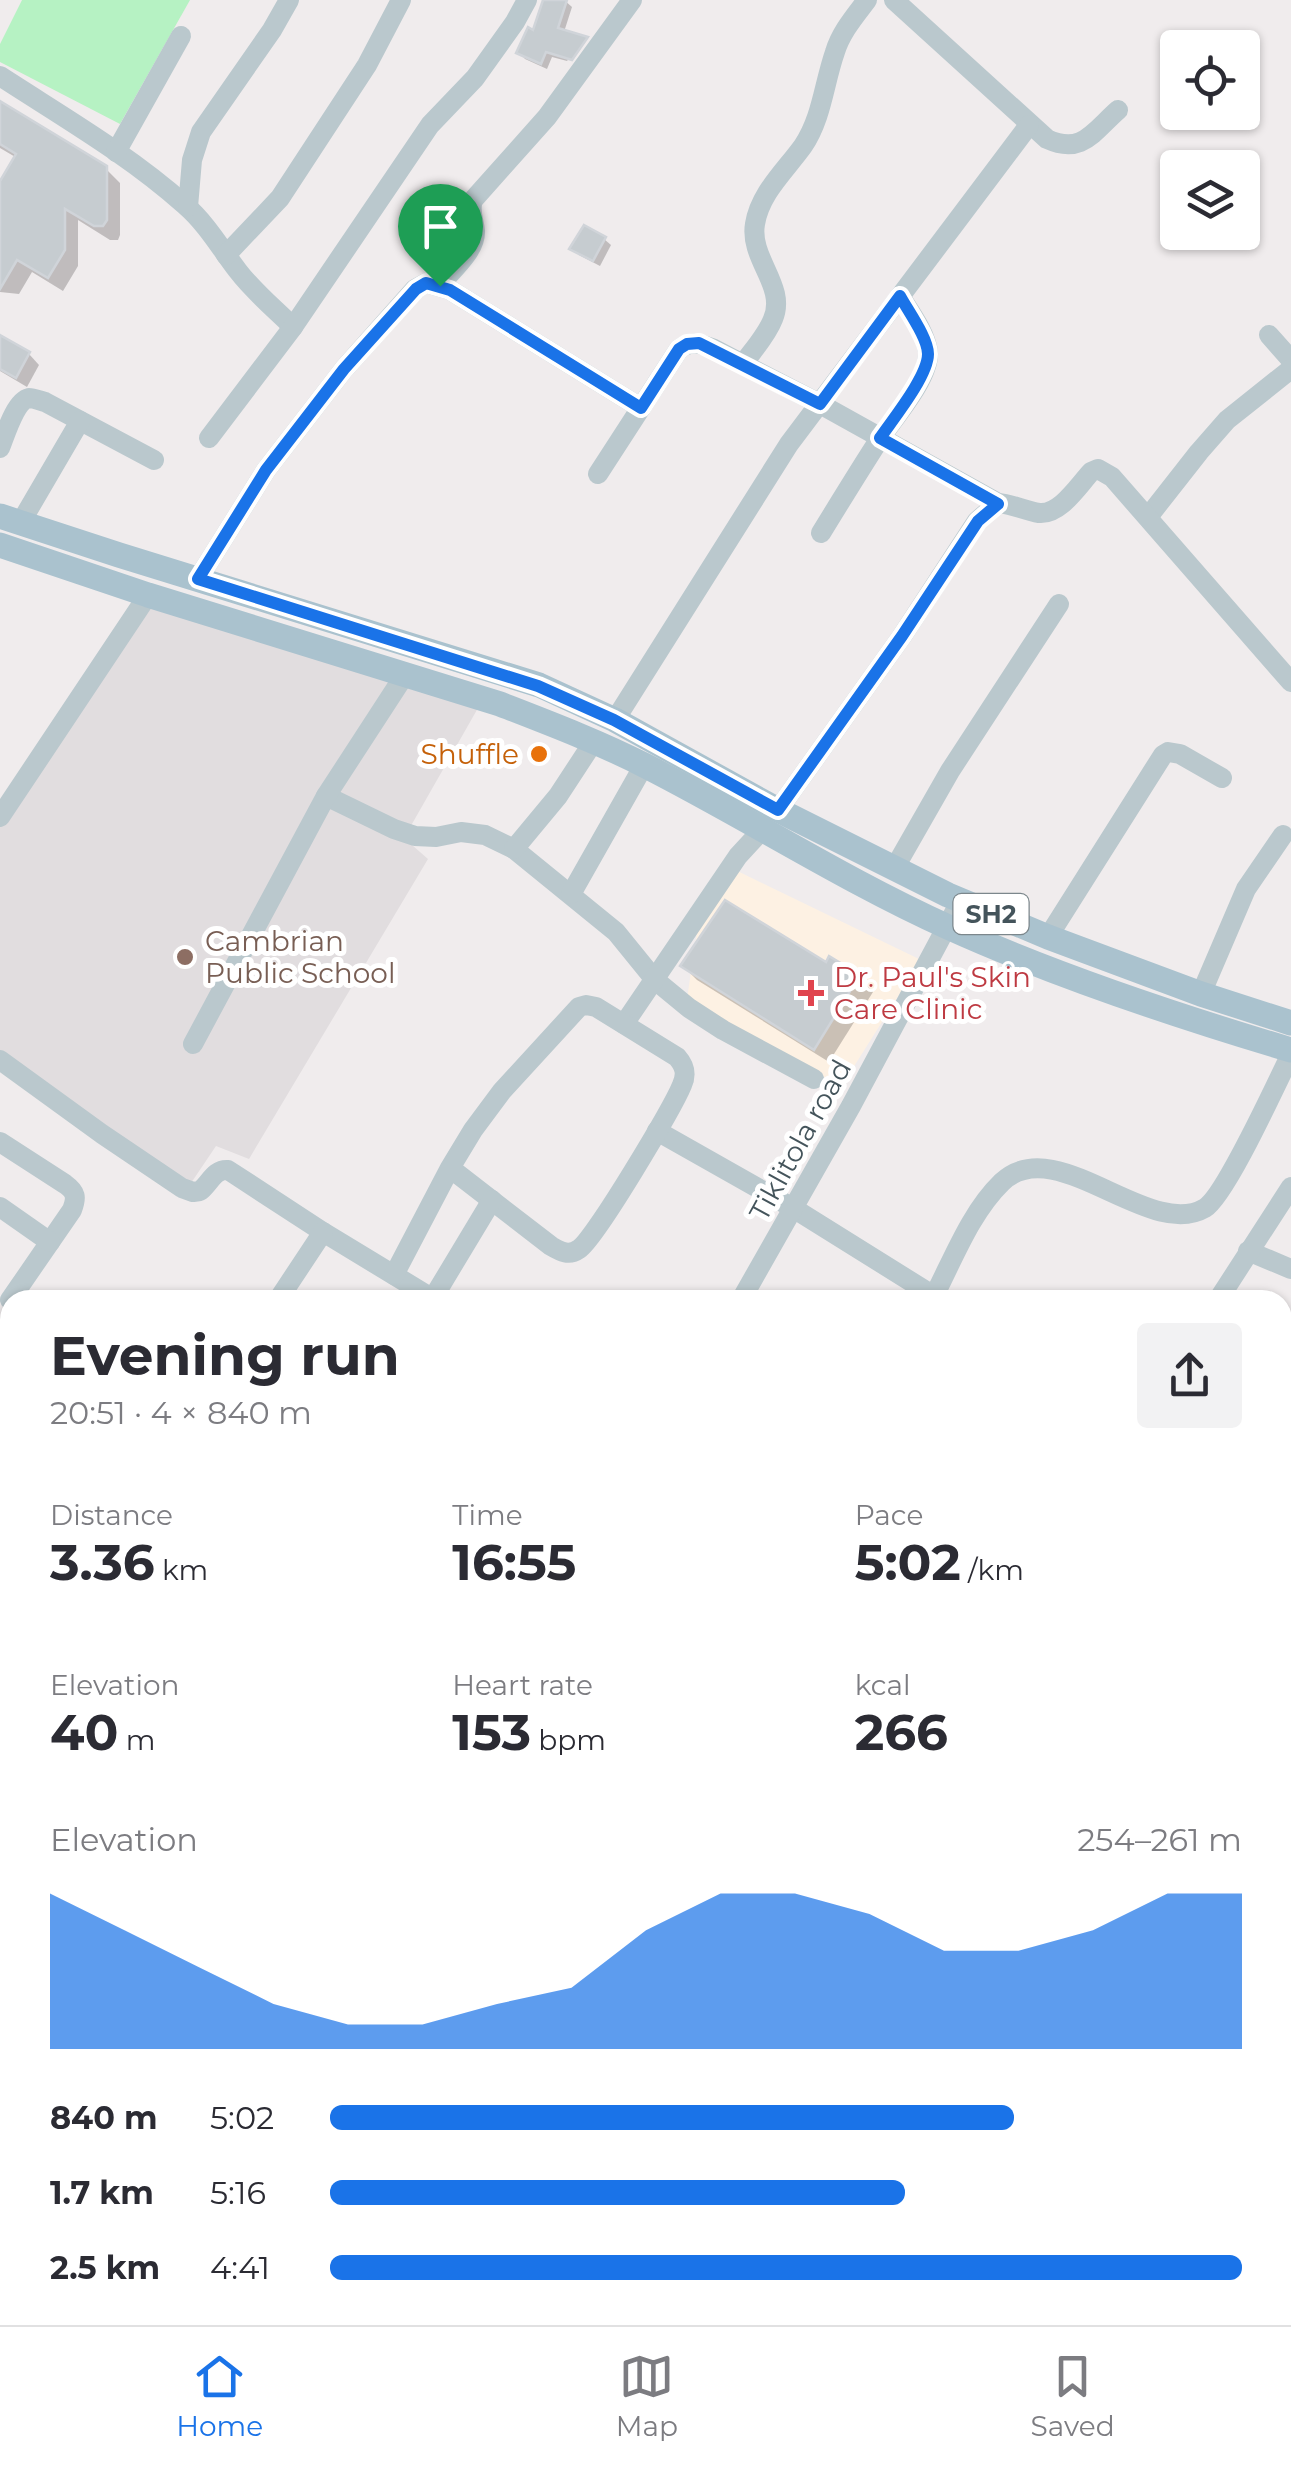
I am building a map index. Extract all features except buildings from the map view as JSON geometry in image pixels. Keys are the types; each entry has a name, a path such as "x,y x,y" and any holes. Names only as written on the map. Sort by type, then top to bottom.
{"main road":[{"name":"SH2","path":"10,519 538,686 614,720 770,820 857,882 948,927 1126,996 1291,1052"},
{"name":"SH2","path":"0,545 500,704 1048,937 1291,1023"}],"street":[{"path":"188,208 192,160 202,132 289,0"},
{"path":"226,255 280,198 367,65 401,0"},
{"path":"509,0 515,22"},
{"path":"209,438 293,327 430,126 475,78 528,0"},
{"path":"440,286 475,238 470,209 474,200 547,117 632,0"},
{"path":"743,364 774,318 778,303 757,249 754,225 766,194 805,144 820,110 835,52 845,30 867,0"},
{"path":"894,0 1047,139 1074,146 1118,110"},
{"path":"116,152 180,36"},
{"path":"0,76 116,152 188,208 241,275 293,327"},
{"path":"614,720 789,444 1030,125"},
{"path":"198,579 266,470 344,369 416,289 426,283 440,286 641,408"},
{"path":"821,533 913,391 928,354 900,296"},
{"path":"1269,335 1291,360"},
{"path":"598,474 679,349 699,343 820,404 998,504 1052,512 1091,472 1098,470 1112,477 1291,682"},
{"path":"1148,517 1227,420 1291,369"},
{"path":"0,448 16,409 23,400 31,398 154,460"},
{"path":"10,519 80,421"},
{"path":"624,1024 738,856 770,820 902,636 978,521 998,504"},
{"path":"0,818 148,595"},
{"path":"894,869 960,754 1059,604"},
{"path":"193,1044 326,796 404,676"},
{"path":"514,849 558,796 594,742"},
{"path":"1048,937 1163,755 1180,754 1222,778"},
{"path":"571,894 644,765"},
{"path":"326,796 415,836 461,832 485,835 514,849 616,932 656,980 689,1008 814,1079"},
{"path":"1201,994 1246,889 1283,835"},
{"name":"Tiklitola road","path":"747,1290 961,900"},
{"path":"394,1275 450,1168 473,1130 579,1007 596,1007 683,1064 686,1072 682,1085 657,1131 596,1229 584,1246 574,1252 563,1253 551,1246 450,1168"},
{"path":"937,1290 983,1202 1006,1178 1028,1168 1055,1169 1160,1212 1186,1214 1206,1207 1223,1188 1291,1052"},
{"path":"0,1060 182,1188 200,1191 221,1169 228,1170 419,1290"},
{"path":"657,1131 793,1208 921,1290"},
{"path":"1,1144 74,1191 76,1198 72,1210 17,1290"},
{"path":"1224,1290 1291,1187"},
{"path":"439,1290 492,1200"},
{"path":"0,1206 50,1242"},
{"path":"285,1290 323,1232"},
{"path":"1248,1252 1291,1269"}],"shaded area":[{"name":"Cambrian Public School","path":"141,605 482,701 404,838 428,859 249,1159 216,1146 187,1189 0,1054 0,811"},
{"path":"725,865 921,960 841,1087 687,999 702,898"}],"green space":[{"path":"22,0 190,0 120,124 0,62 0,44"}],"place":[{"name":"Shuffle","path":"539,754"},
{"name":"Cambrian Public School","path":"185,957"},
{"name":"Dr. Paul's Skin Care Clinic","path":"811,993"}],"route":[{"path":"426,283 440,286 641,408 679,349 699,343 820,404 900,296 928,354 913,391 880,438 998,504 978,521 778,810 614,720 538,686 198,579 266,470 344,369 416,289 426,283"}]}
